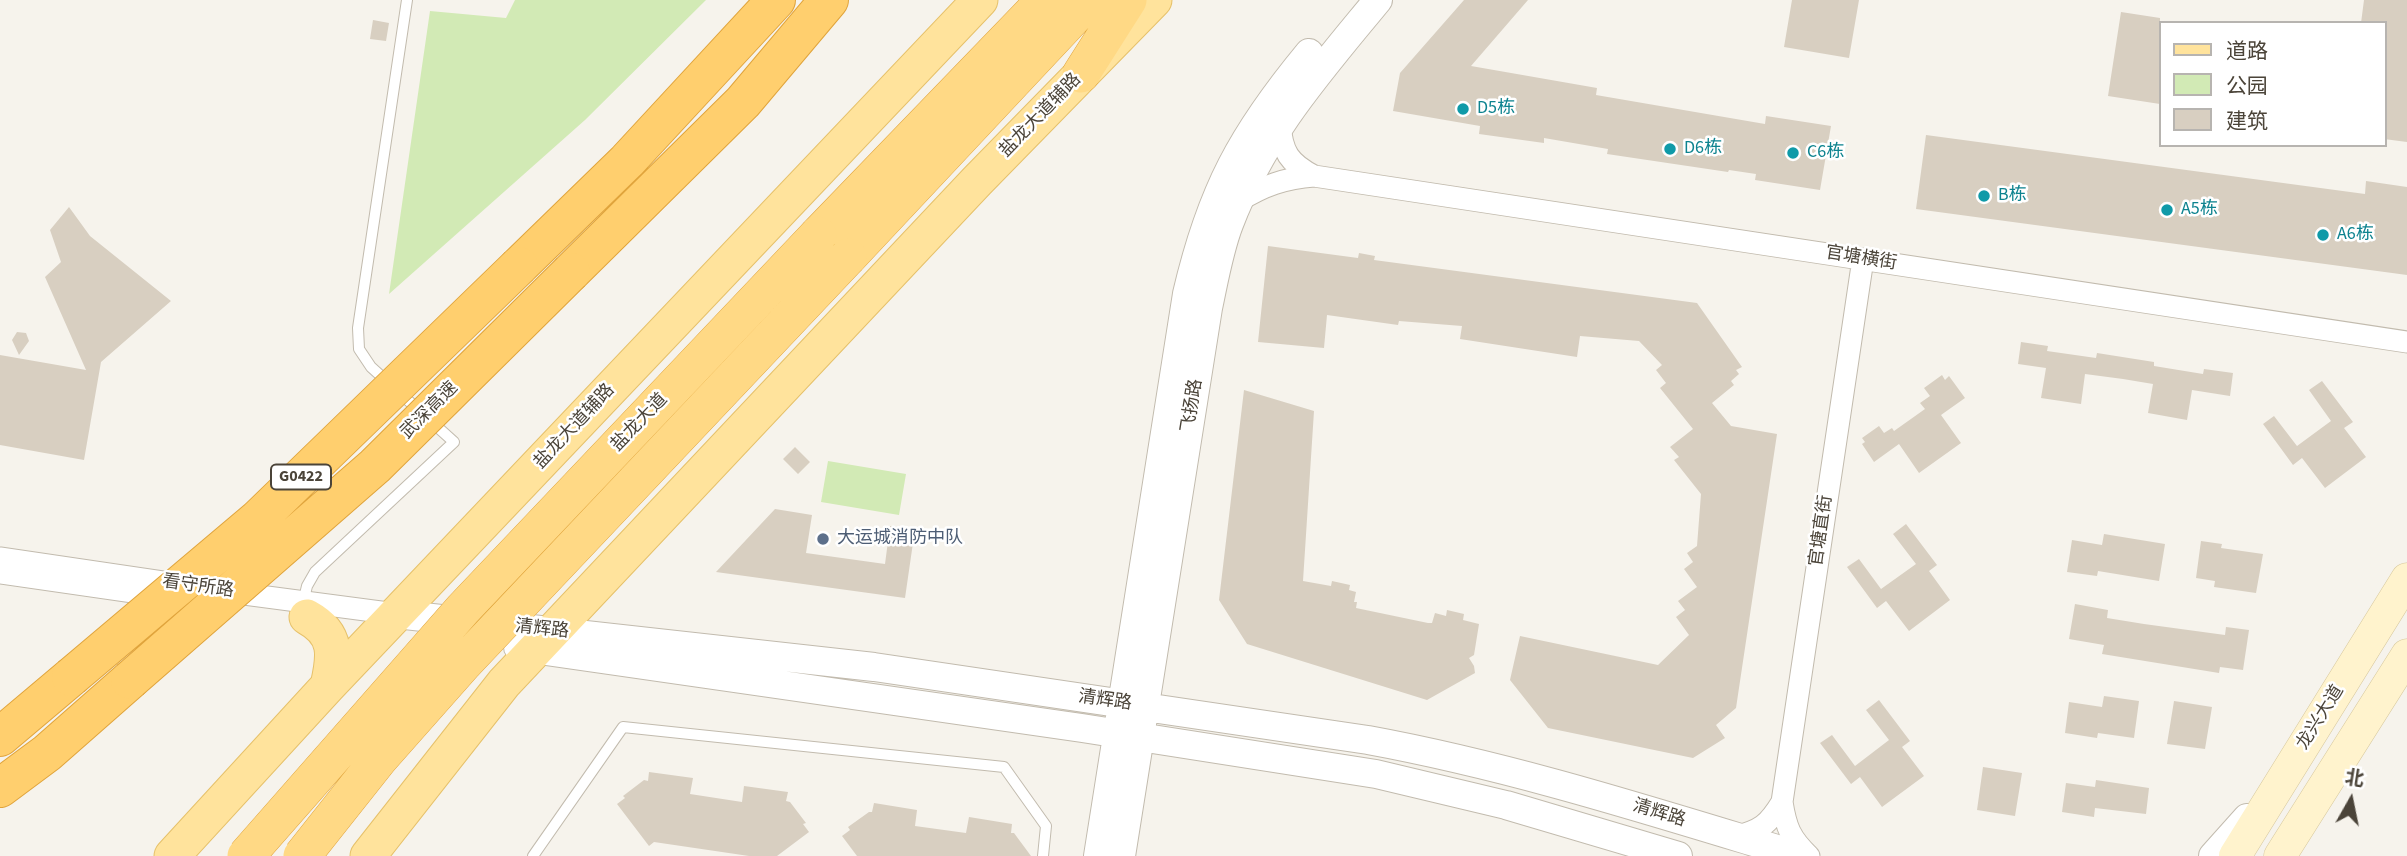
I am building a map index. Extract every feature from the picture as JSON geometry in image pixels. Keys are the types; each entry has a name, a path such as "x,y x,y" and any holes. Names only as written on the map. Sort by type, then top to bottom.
{"highway":[{"name":"G0422","path":"0,737 258,519 627,161 776,0"},
{"name":"武深高速","path":"0,788 47,753 375,466 743,102 829,0"},
{"name":"盐龙大道","path":"246,856 463,609 1045,0"},
{"name":"盐龙大道","path":"302,856 379,759 464,663 1089,0"},
{"path":"1081,74 1128,0"}],"main road":[{"name":"盐龙大道辅路","path":"172,856 328,686 980,0"},
{"name":"盐龙大道辅路","path":"368,856 504,683 977,181 1154,0"},
{"name":"龙兴大道","path":"2235,856 2407,579"},
{"path":"305,610 328,634 333,649 333,666 328,686"},
{"path":"2280,856 2407,655"}],"street":[{"name":"飞扬路","path":"1134,705 1187,294 1204,227 1221,185 1248,134 1287,80 1353,0"},
{"name":"飞扬路","path":"1098,856 1129,736 1208,308 1228,226 1280,124 1302,92 1378,0"},
{"name":"官塘横街","path":"1280,124 1281,139 1287,155 1298,168 1314,176"},
{"name":"官塘横街","path":"1239,201 1276,181 1314,176 2407,342"},
{"name":"官塘直街","path":"1809,856 1795,843 1786,824 1782,802 1863,260"},
{"name":"看守所路","path":"0,558 305,610"},
{"name":"看守所路","path":"0,573 390,621"},
{"name":"清辉路","path":"390,621 544,641 1376,775 1506,805 1678,856"},
{"name":"清辉路","path":"544,641 874,667 1368,740 1431,751 1561,785 1800,856"},
{"name":"飞扬路","path":"1121,856 1129,736"},
{"path":"2213,856 2282,780"},
{"path":"1735,836 1757,831 1771,820 1782,802"}],"lane":[{"path":"305,610 307,586 315,572 454,442 371,368 359,349 358,328 407,0"},
{"path":"533,856 623,727 1004,766 1046,826 1042,856"}],"green space":[{"path":"515,0 706,0 585,120 389,294 430,11 506,18"},
{"path":"828,461 906,474 899,515 821,502"}],"building":[{"path":"1464,0 1528,0 1471,66 1597,88 1596,95 1765,124 1766,116 1831,126 1820,190 1755,180 1756,174 1607,154 1608,149 1544,138 1544,143 1479,134 1480,126 1393,111 1400,73"},
{"path":"1792,0 1859,0 1849,58 1784,47"},
{"path":"2364,0 2407,0 2407,142 2386,139 2386,21 2361,21"},
{"path":"2121,12 2160,18 2158,104 2108,96"},
{"path":"373,20 389,23 386,41 370,39"},
{"path":"1926,135 2365,194 2366,181 2407,187 2407,275 1916,209"},
{"path":"69,207 90,236 171,301 101,362 84,460 0,445 0,355 86,370 45,277 61,262 50,230"},
{"path":"1268,246 1358,258 1359,253 1375,256 1374,260 1697,303 1742,367 1736,370 1739,374 1731,381 1734,385 1712,403 1731,426 1777,434 1736,708 1716,725 1725,738 1693,758 1548,728 1510,680 1520,636 1658,665 1689,635 1676,617 1685,610 1678,601 1697,587 1684,569 1693,562 1687,553 1697,546 1701,494 1674,460 1679,457 1670,447 1693,429 1660,388 1666,383 1656,370 1662,365 1639,341 1580,336 1577,357 1460,339 1462,326 1399,321 1398,325 1327,315 1324,348 1258,342"},
{"path":"17,332 26,333 29,341 19,355 12,340"},
{"path":"2021,342 2048,346 2047,351 2096,358 2097,353 2154,362 2154,366 2203,374 2204,369 2233,373 2230,396 2192,390 2187,420 2148,413 2153,384 2123,379 2085,374 2081,404 2041,398 2046,368 2018,364"},
{"path":"1942,375 1945,380 1949,376 1965,398 1941,415 1961,443 1919,473 1899,444 1874,462 1862,444 1865,442 1862,438 1879,426 1884,433 1892,428 1894,431 1925,409 1920,403 1930,396 1924,388"},
{"path":"2322,381 2353,422 2344,428 2366,457 2325,488 2302,458 2293,465 2263,424 2274,416 2297,446 2331,421 2309,390"},
{"path":"1244,390 1314,411 1303,581 1331,586 1332,581 1350,585 1349,590 1356,592 1356,608 1428,623 1432,623 1435,613 1446,616 1447,610 1464,614 1463,620 1479,624 1474,655 1469,658 1475,673 1427,700 1247,644 1219,600"},
{"path":"795,447 810,462 798,474 783,459"},
{"path":"775,509 812,515 806,553 885,564 890,526 915,529 905,598 716,572"},
{"path":"1906,524 1937,565 1929,571 1950,600 1909,631 1886,601 1877,608 1847,567 1859,559 1881,589 1916,564 1893,534"},
{"path":"2104,534 2165,544 2159,581 2098,571 2097,576 2067,572 2072,540 2102,545"},
{"path":"2201,541 2222,544 2221,548 2263,554 2256,593 2214,587 2215,581 2196,578"},
{"path":"2075,604 2108,610 2107,618 2144,624 2225,635 2226,627 2249,630 2243,670 2220,667 2219,673 2102,654 2104,645 2069,639"},
{"path":"2104,696 2139,701 2134,738 2098,733 2097,738 2065,733 2069,702 2102,707"},
{"path":"1879,700 1910,741 1902,747 1924,776 1882,807 1860,777 1851,784 1820,743 1832,735 1855,766 1889,740 1866,710"},
{"path":"2174,701 2212,707 2205,749 2167,744"},
{"path":"1983,767 2022,773 2015,816 1977,810"},
{"path":"649,772 693,778 690,794 742,802 744,786 788,792 786,801 790,802 806,823 803,824 809,832 777,856 749,856 654,842 649,846 617,804 644,780 648,781"},
{"path":"2096,780 2149,788 2146,814 2095,808 2094,817 2062,812 2066,783 2095,787"},
{"path":"874,803 917,810 915,826 966,833 969,817 1012,824 1011,833 1014,833 1031,856 857,856 842,836 850,830 848,827 872,812"}],"place":[{"name":"D5栋","path":"1463,109"},
{"name":"D6栋","path":"1670,149"},
{"name":"C6栋","path":"1793,153"},
{"name":"B栋","path":"1984,196"},
{"name":"A5栋","path":"2167,210"},
{"name":"A6栋","path":"2323,235"},
{"name":"大运城消防中队","path":"823,539"}]}
